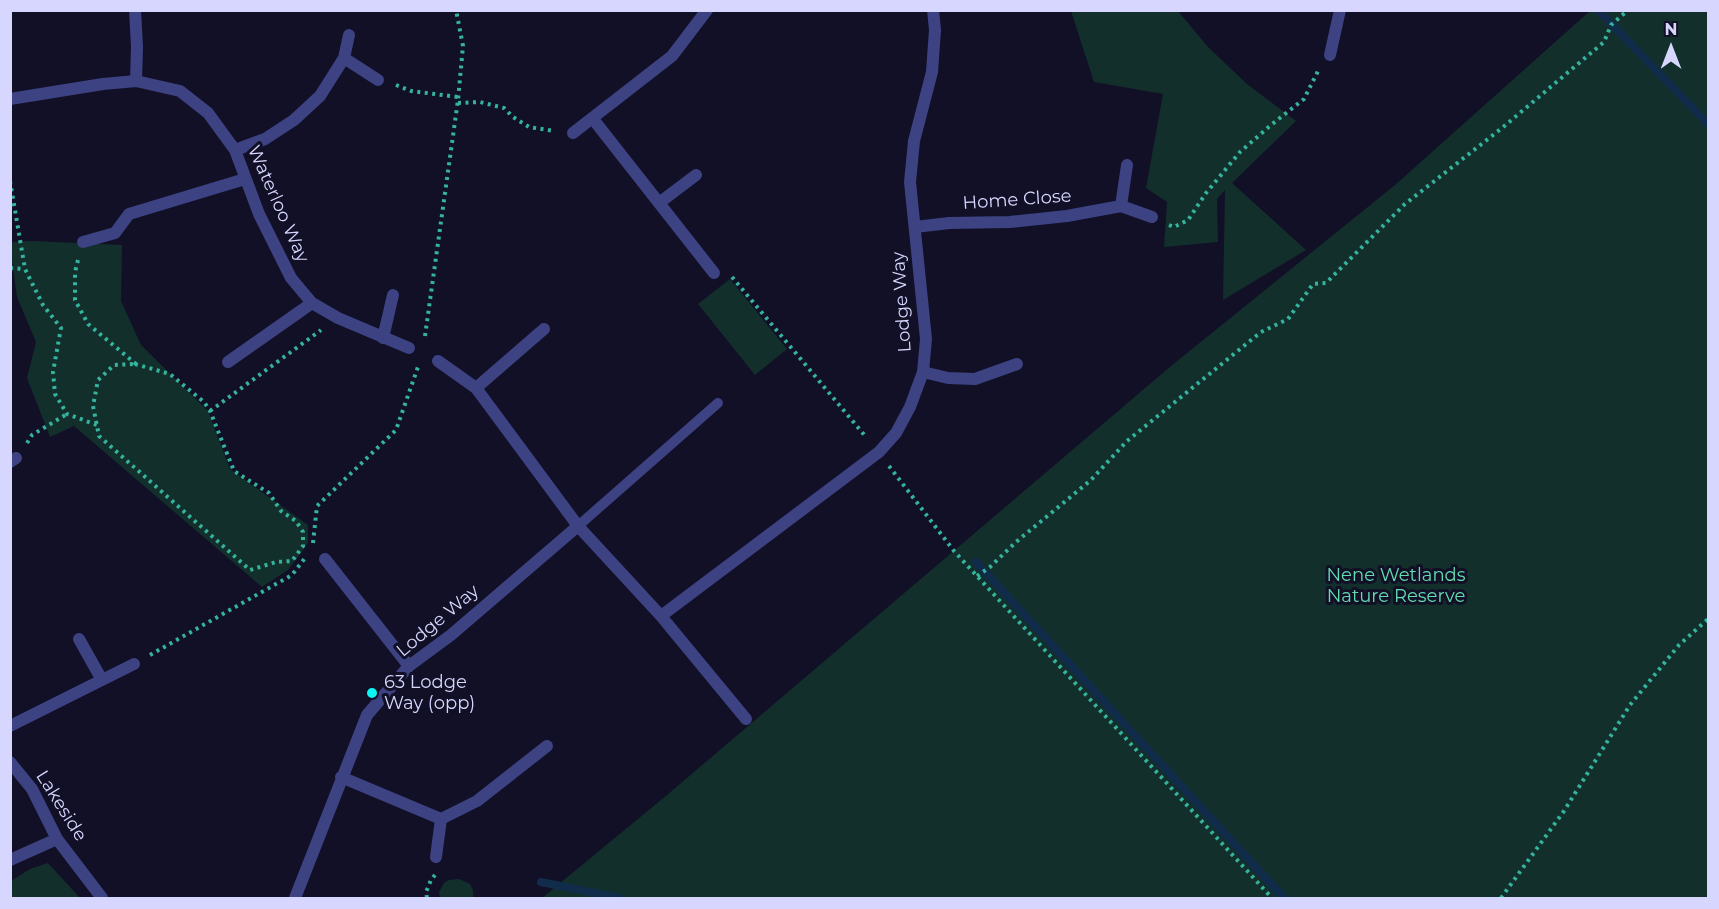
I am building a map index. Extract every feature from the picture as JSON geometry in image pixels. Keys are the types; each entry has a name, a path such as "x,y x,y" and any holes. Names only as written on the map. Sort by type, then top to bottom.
{"street":[{"path":"135,10 136,81"},
{"path":"573,133 672,56 707,10"},
{"name":"Lodge Way","path":"661,616 879,452 896,433 910,407 923,372 926,339 910,182 914,141 932,72 935,30 933,10"},
{"path":"1330,55 1340,10"},
{"path":"235,150 265,139 294,120 320,96 344,58 349,35"},
{"path":"344,58 378,80"},
{"name":"Waterloo Way","path":"10,99 136,81 180,90 208,113 235,150 259,214 291,278 312,303 338,318 409,348"},
{"path":"592,119 714,273"},
{"path":"1120,206 1127,165"},
{"path":"659,203 696,174"},
{"path":"83,242 115,233 129,214 245,179"},
{"name":"Home Close","path":"915,227 1032,219 1120,206 1152,217"},
{"path":"383,338 393,295"},
{"path":"228,362 312,303"},
{"path":"476,388 544,329"},
{"path":"438,361 476,388 578,526 661,616 746,719"},
{"path":"923,372 948,378 975,379 1017,364"},
{"name":"Lodge Way","path":"295,898 367,715 410,666 452,634 578,526"},
{"path":"325,559 410,666"},
{"path":"78,639 102,680"},
{"path":"10,726 134,664"},
{"path":"341,777 441,819 477,801 547,746"},
{"name":"Lakeside","path":"10,762 32,789 57,839 102,898"},
{"path":"436,857 441,819"},
{"path":"10,860 57,839"}],"lane":[{"path":"578,526 718,403"}],"path":[{"path":"424,343 458,103 463,46 456,10"},
{"path":"978,576 1091,480 1127,441 1261,332 1288,319 1313,284 1326,283 1405,204 1502,128 1604,42 1611,25 1628,10"},
{"path":"1152,217 1174,227 1188,220 1206,193 1240,152 1270,124 1305,99 1323,59 1330,55"},
{"path":"378,80 411,90 458,97"},
{"path":"458,103 480,102 504,108 529,127 573,133"},
{"path":"10,181 25,269 43,305 61,328 53,372 55,394 67,414 98,425"},
{"path":"83,242 75,272 75,300 88,324 136,364"},
{"path":"10,268 25,269"},
{"path":"714,273 731,276 879,452 954,550 1272,898"},
{"path":"210,411 338,318"},
{"path":"311,547 314,540 317,506 396,430 422,354"},
{"path":"136,364 170,374 204,402 210,411 234,471 269,493 281,511 296,521 303,532 303,546 292,561 276,562 250,570 99,436 93,406 98,380 114,365 136,364"},
{"path":"13,460 32,435 67,414"},
{"path":"134,664 292,575 308,554"},
{"path":"1501,898 1564,811 1630,705 1679,645 1708,619"}],"green space":[{"name":"Nene Wetlands Nature Reserve","path":"1591,10 1708,11 1708,898 542,898 667,795 1171,366 1395,185"},
{"path":"1071,11 1178,11 1208,47 1247,84 1296,121 1232,183 1306,250 1223,300 1225,190 1217,199 1218,242 1164,247 1167,202 1146,188 1163,94 1094,82"},
{"path":"10,242 122,245 121,301 141,345 208,411 230,469 308,525 308,543 288,570 262,587 74,426 50,437 27,378 36,342 17,297 11,254"},
{"path":"730,279 787,349 755,375 698,304"},
{"path":"48,863 80,898 11,898 11,881 30,869"},
{"path":"459,879 470,884 473,898 440,898 439,892 444,883"}],"waterway":[{"path":"1598,10 1708,124"},
{"path":"976,562 1284,898"},
{"path":"541,882 619,898"}],"place":[{"name":"63 Lodge Way (opp)","path":"372,693"}]}
